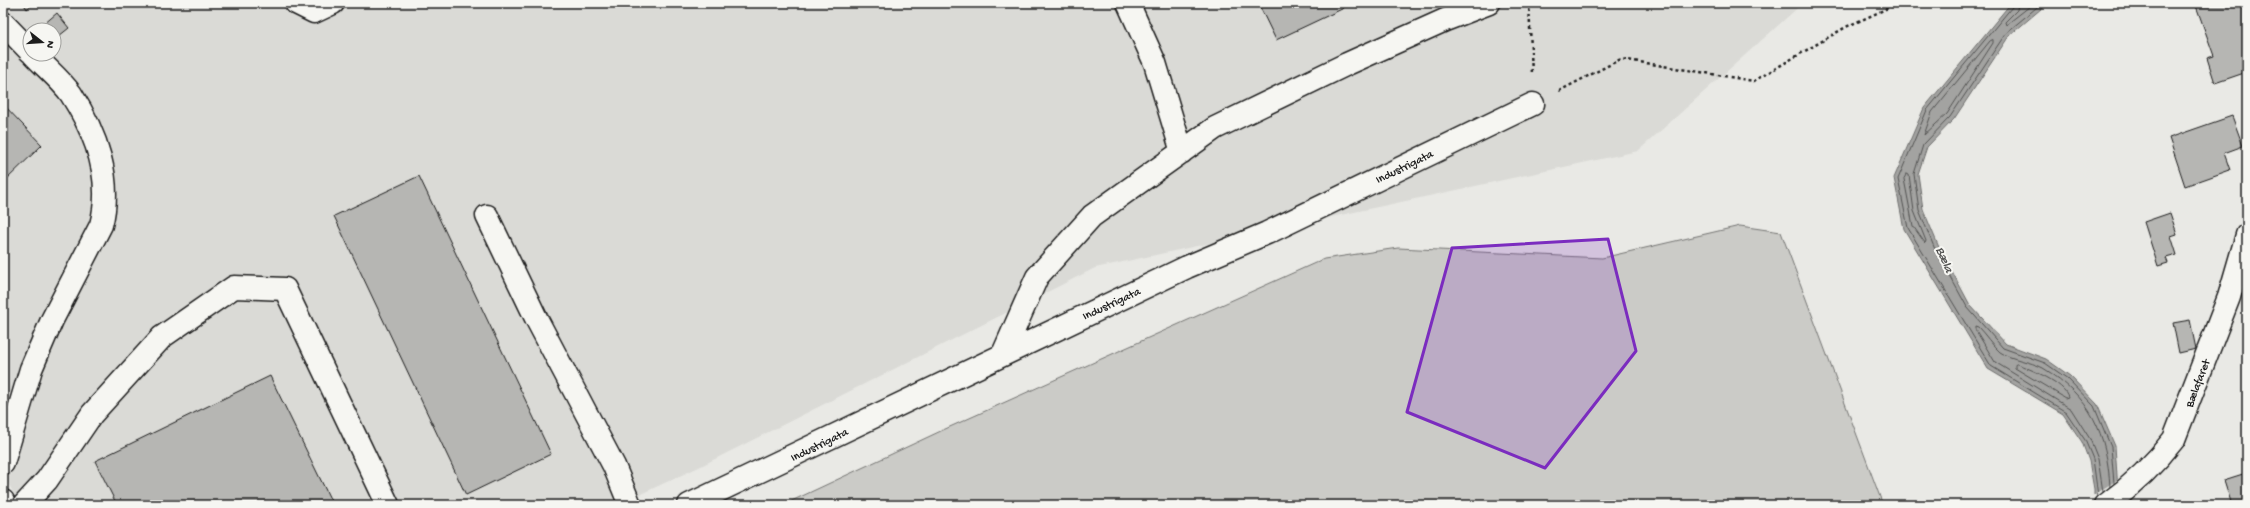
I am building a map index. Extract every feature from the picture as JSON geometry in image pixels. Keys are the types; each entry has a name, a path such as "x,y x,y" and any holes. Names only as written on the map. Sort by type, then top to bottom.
{"street":[{"path":"296,3 314,12 333,3"},
{"path":"1128,3 1155,63 1182,152"},
{"path":"1003,354 1036,277 1092,216 1222,124 1431,26 1489,3"},
{"path":"3,23 22,43"},
{"path":"3,463 31,369 52,320 101,225 105,210 105,184 94,139 70,94 40,62"},
{"name":"Industrigata","path":"689,505 820,444 1003,354 1187,267 1267,233 1533,104"},
{"path":"487,216 557,358 614,466 630,505"},
{"name":"Bælafaret","path":"2106,505 2126,491 2159,459 2174,439 2229,297 2247,235"},
{"path":"24,505 47,480 92,414 162,337 234,287 285,289 388,505"},
{"path":"3,501 4,505"}],"path":[{"path":"1529,3 1533,104 1621,59 1754,81 1846,27 1899,3"}],"highlighted area":[{"path":"1608,239 1636,351 1545,468 1407,412 1452,248"}],"shaded area":[{"path":"3,3 1803,3 1638,151 1095,268 699,467 617,505 21,505 3,475"},
{"path":"1740,226 1781,232 1883,505 783,505 943,430 1324,259 1398,248 1602,258"}],"water":[{"path":"2011,3 2048,3 2009,36 1954,119 1927,147 1918,174 1923,209 1938,245 1970,305 2006,344 2046,359 2070,376 2097,404 2115,446 2119,505 2094,505 2094,489 2089,461 2082,442 2063,414 1988,369 1904,229 1894,178 1924,108"}],"pier":[{"path":"2120,478 2121,505 2092,505 2092,496"}],"building":[{"path":"23,3 34,3 27,9"},
{"path":"1258,3 1342,3 1344,8 1276,40"},
{"path":"2195,3 2246,3 2247,72 2215,83 2207,58 2214,56"},
{"path":"57,13 69,28 62,34 62,22 46,22"},
{"path":"3,104 42,145 3,183"},
{"path":"2232,116 2243,146 2224,153 2230,170 2185,186 2169,138"},
{"path":"419,176 551,454 466,495 334,216"},
{"path":"2170,213 2177,234 2171,236 2177,255 2166,258 2168,263 2158,266 2144,222"},
{"path":"2190,320 2196,349 2179,353 2173,323"},
{"path":"270,376 333,505 117,505 95,461"},
{"path":"2246,473 2247,505 2232,505 2224,480"}],"water label":[{"name":"Bæla","path":"1946,259"}]}
